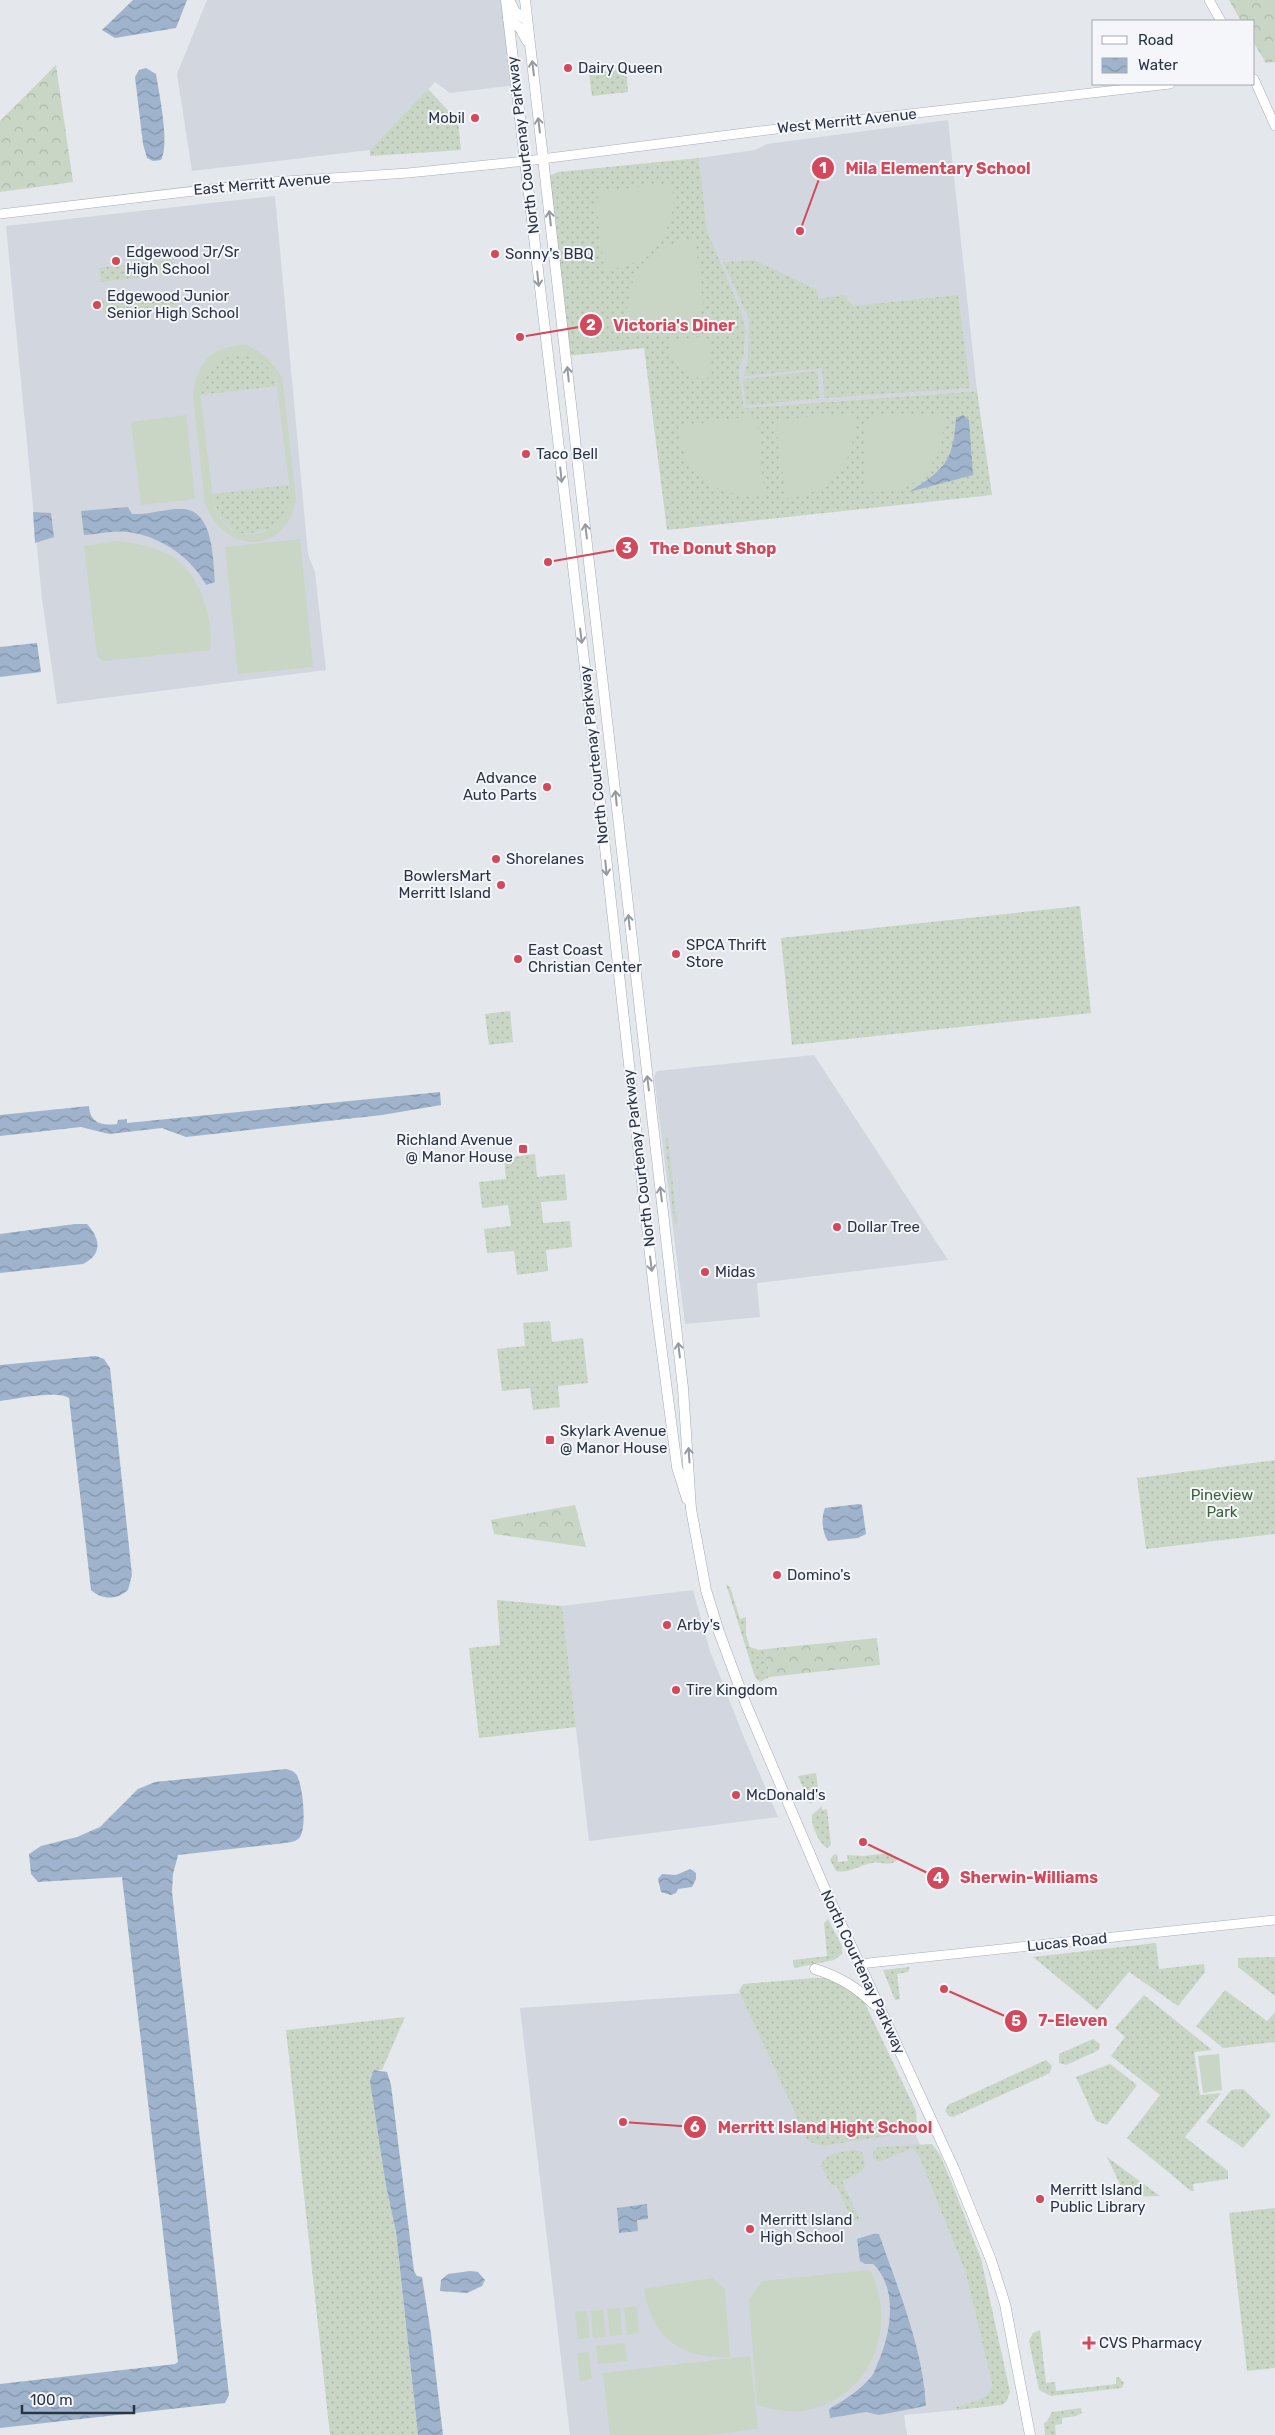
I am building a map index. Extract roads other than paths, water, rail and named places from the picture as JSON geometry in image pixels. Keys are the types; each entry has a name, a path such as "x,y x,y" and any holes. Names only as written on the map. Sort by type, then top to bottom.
{"main road":[{"name":"North Courtenay Parkway","path":"507,0 587,685 655,1299 677,1467 691,1509"},
{"path":"507,0 515,12 527,20"},
{"name":"North Courtenay Parkway","path":"525,0 683,1388 691,1509 706,1590 728,1659 824,1887 954,2169 991,2260 1005,2304 1030,2435"},
{"path":"508,18 520,28 530,46"},
{"path":"815,1969 838,1976 857,1987 880,2009"}],"street":[{"path":"1209,0 1220,20"},
{"path":"1255,81 1275,126"},
{"name":"West Merritt Avenue","path":"526,161 742,133 1161,85"},
{"name":"East Merritt Avenue","path":"0,214 270,182 408,173 526,161"},
{"name":"Lucas Road","path":"859,1964 1275,1920"}],"water":[{"path":"133,0 187,0 176,28 115,38 102,30"},
{"path":"146,68 156,74 164,131 161,160 153,161 147,158 143,144 135,77 139,70"},
{"path":"963,415 969,420 973,475 909,492 931,477 945,463 955,433 956,418"},
{"path":"128,507 132,514 183,509 193,512 201,518 210,538 215,582 206,585 192,565 183,557 152,538 123,532 84,535 81,511"},
{"path":"33,512 51,513 54,537 35,543"},
{"path":"37,643 41,672 0,677 0,647"},
{"path":"440,1092 441,1105 382,1115 186,1137 162,1128 109,1134 81,1127 0,1136 0,1115 89,1106 94,1120 102,1124 117,1124 118,1120 127,1119 127,1123"},
{"path":"87,1224 97,1241 94,1256 83,1264 0,1273 0,1234"},
{"path":"96,1356 104,1359 110,1368 132,1575 128,1590 119,1596 109,1598 100,1596 91,1590 69,1398 46,1395 0,1401 0,1365"},
{"path":"862,1505 866,1534 858,1538 828,1541 824,1534 823,1525 825,1508"},
{"path":"286,1769 296,1774 301,1786 303,1825 298,1839 285,1843 178,1855 173,1874 172,1892 229,2395 225,2403 0,2428 0,2384 175,2364 178,2362 122,1877 38,1882 31,1874 29,1854 41,1846 77,1837 100,1827 138,1789 155,1782"},
{"path":"690,1869 696,1873 696,1879 692,1887 678,1889 676,1893 671,1895 661,1892 658,1879 662,1874 676,1875"},
{"path":"374,2070 387,2072 391,2085 414,2271 417,2276 422,2277 443,2435 418,2435 396,2232 386,2186 370,2081"},
{"path":"647,2204 648,2219 637,2220 638,2231 619,2233 617,2208"},
{"path":"879,2234 915,2341 924,2384 926,2406 879,2415 866,2412 830,2418 829,2409 852,2394 872,2376 887,2335 890,2310 886,2285 881,2274 873,2264 865,2264 860,2261 857,2239"},
{"path":"470,2271 478,2272 485,2280 482,2286 467,2293 440,2291 441,2280 448,2274"}],"place":[{"name":"Dairy Queen","path":"568,68"},
{"name":"Mobil","path":"475,118"},
{"name":"Mila Elementary School","path":"800,231"},
{"name":"Sonny's BBQ","path":"495,254"},
{"name":"Edgewood Jr/Sr High School","path":"116,261"},
{"name":"Edgewood Junior Senior High School","path":"97,305"},
{"name":"Victoria's Diner","path":"520,337"},
{"name":"Taco Bell","path":"526,454"},
{"name":"The Donut Shop","path":"548,562"},
{"name":"Advance Auto Parts","path":"547,787"},
{"name":"Shorelanes","path":"496,859"},
{"name":"BowlersMart Merritt Island","path":"501,885"},
{"name":"SPCA Thrift Store","path":"676,954"},
{"name":"East Coast Christian Center","path":"518,959"},
{"name":"Richland Avenue @ Manor House","path":"523,1149"},
{"name":"Dollar Tree","path":"837,1227"},
{"name":"Midas","path":"705,1272"},
{"name":"Skylark Avenue @ Manor House","path":"550,1440"},
{"name":"Domino's","path":"777,1575"},
{"name":"Arby's","path":"667,1625"},
{"name":"Tire Kingdom","path":"676,1690"},
{"name":"McDonald's","path":"736,1795"},
{"name":"Sherwin-Williams","path":"863,1842"},
{"name":"7-Eleven","path":"944,1989"},
{"name":"Merritt Island Hight School","path":"623,2122"},
{"name":"Merritt Island Public Library","path":"1040,2199"},
{"name":"Merritt Island High School","path":"750,2229"},
{"name":"CVS Pharmacy","path":"1089,2343"}],"park label":[{"name":"Pineview Park","path":"1222,1504"}]}
